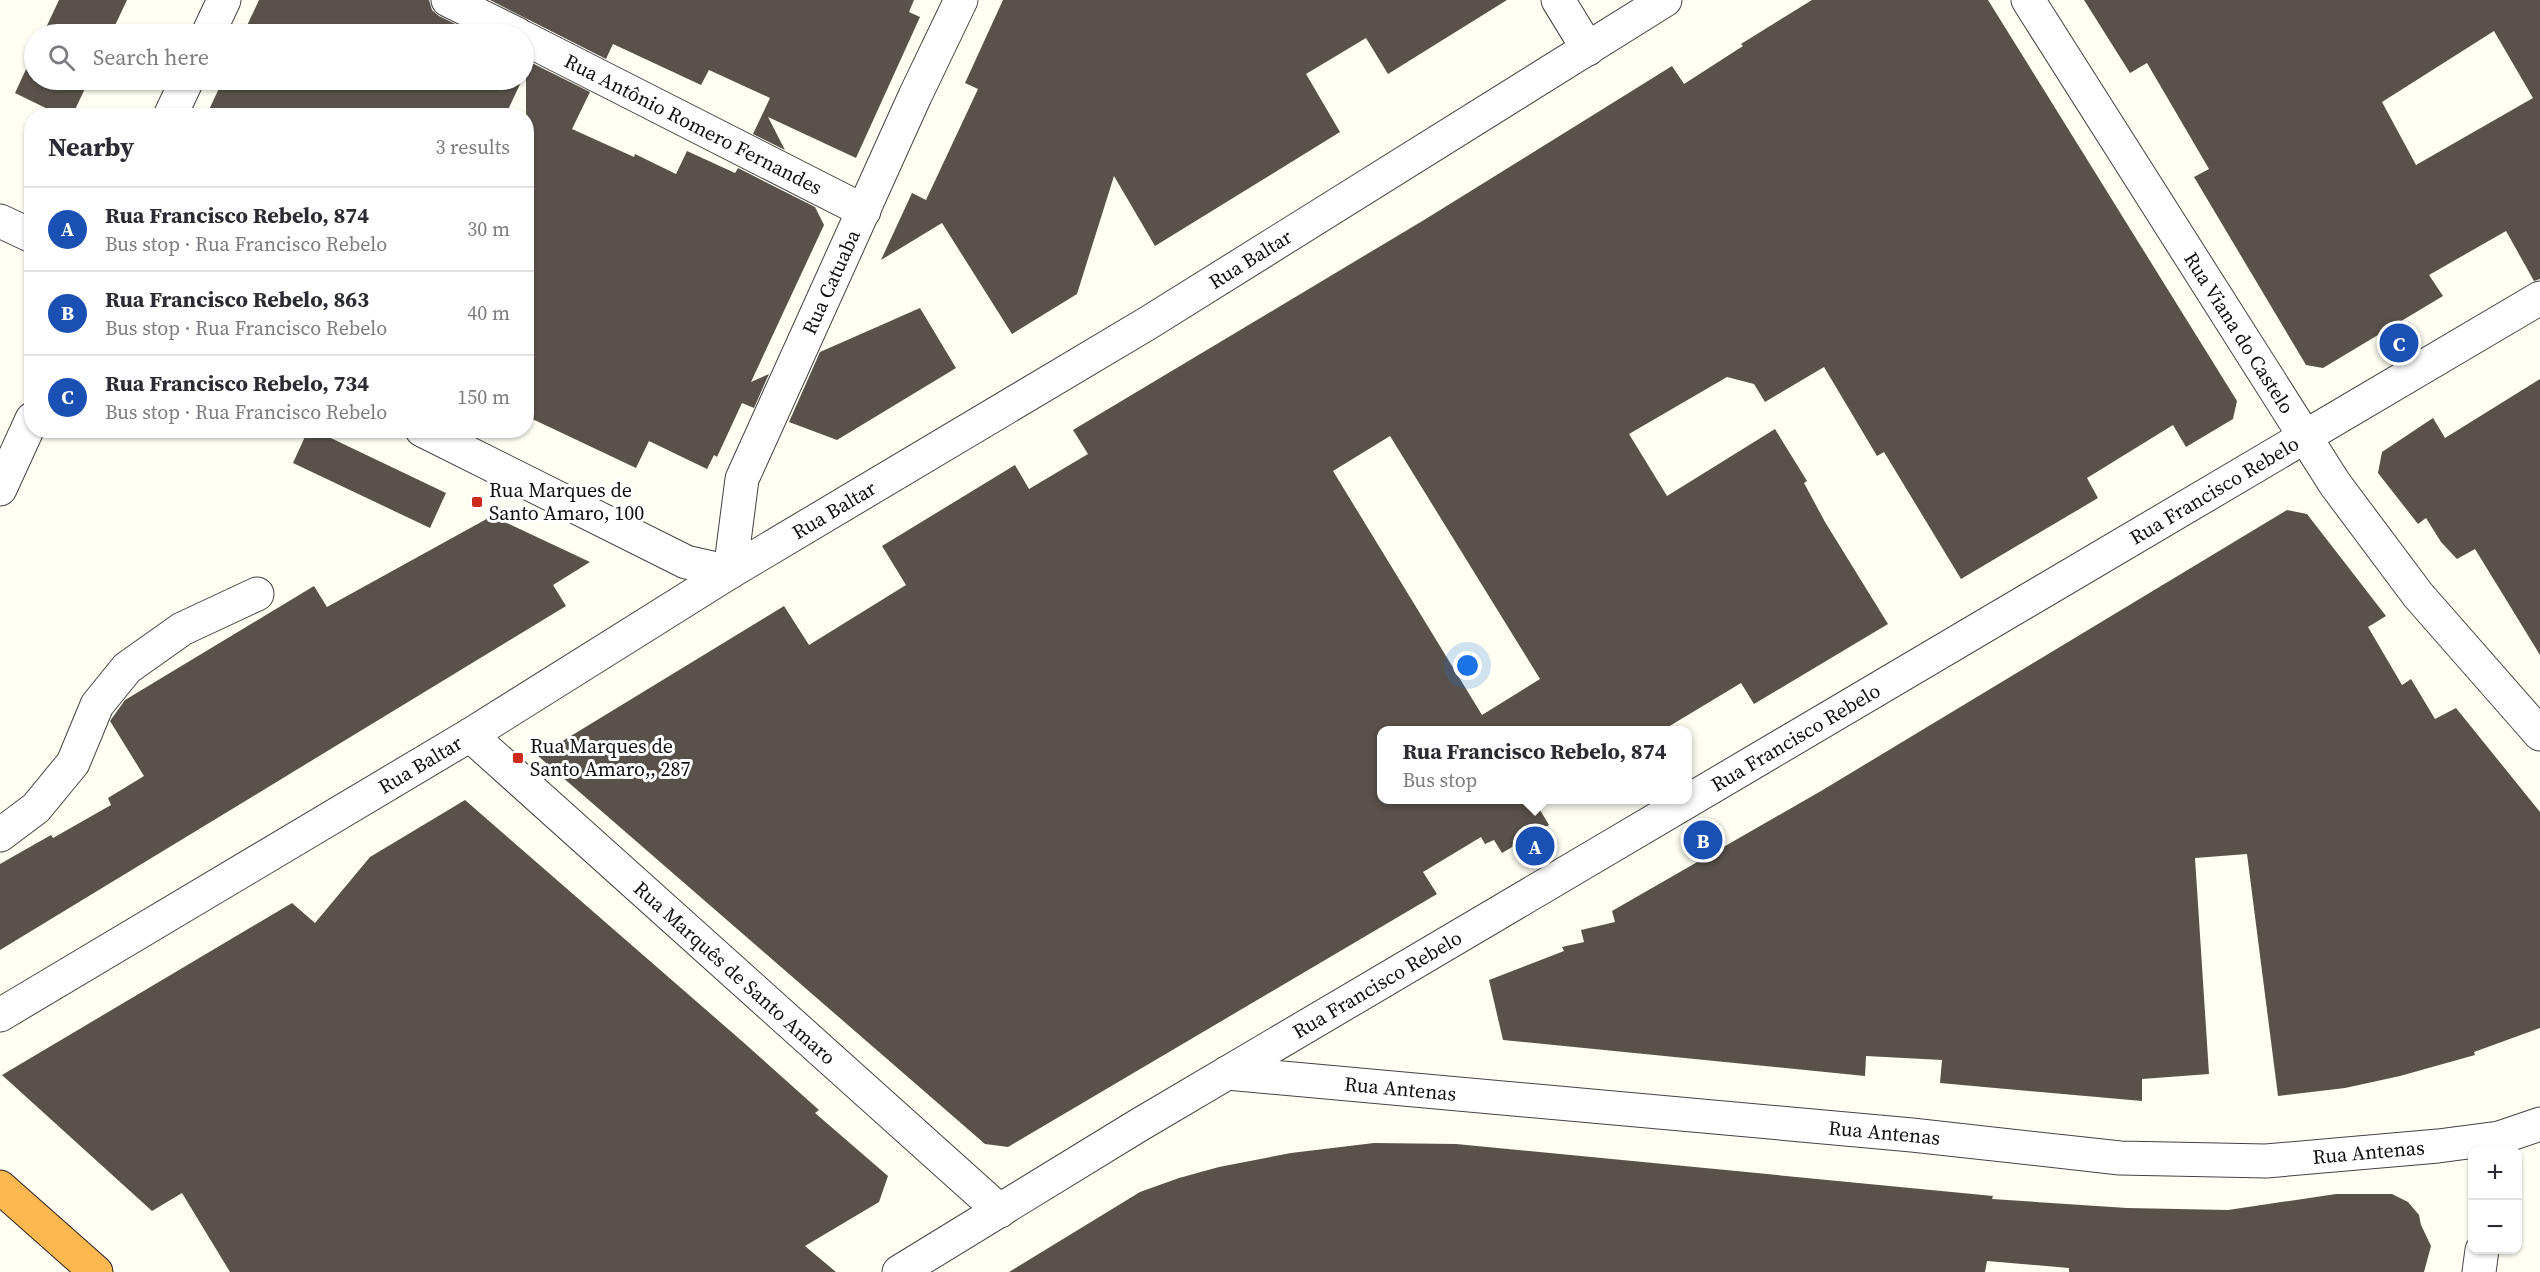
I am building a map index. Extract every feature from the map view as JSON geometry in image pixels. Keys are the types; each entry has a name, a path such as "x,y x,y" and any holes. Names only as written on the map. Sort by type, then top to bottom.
{"highway":[{"path":"0,1187 96,1272"}],"street":[{"path":"213,24 224,0"},
{"path":"448,0 497,24"},
{"name":"Rua Catuaba","path":"730,572 742,479 915,96 961,0"},
{"path":"1558,0 1588,49"},
{"name":"Rua Baltar","path":"0,1015 470,735 730,572 1148,323 1665,0"},
{"name":"Rua Viana do Castelo","path":"2028,0 2335,484 2418,595 2540,734"},
{"name":"Rua Antônio Romero Fernandes","path":"534,43 864,211"},
{"path":"174,108 182,90"},
{"path":"0,221 24,232"},
{"name":"Rua Francisco Rebelo","path":"1692,799 2540,298"},
{"path":"0,489 24,436"},
{"path":"438,438 686,562 730,572"},
{"path":"0,835 36,808 73,763 97,705 127,668 182,629 256,594"},
{"name":"Rua Marquês de Santo Amaro","path":"470,735 1000,1211"},
{"name":"Rua Francisco Rebelo","path":"899,1272 1227,1073 1684,804"},
{"name":"Rua Antenas","path":"1227,1073 1912,1135 2120,1158 2266,1161 2438,1146 2498,1144 2540,1124"},
{"path":"2479,1272 2481,1254"}],"building":[{"path":"59,0 127,0 116,24 48,24"},
{"path":"259,0 429,0 432,10 455,24 248,24"},
{"path":"490,0 914,0 909,12 920,17 856,158 768,117 785,150 753,134 770,98 709,70 701,85 613,44 606,59"},
{"path":"1003,0 1507,0 1388,74 1366,38 1306,74 1340,132 1155,246 1114,176 1077,294 1012,334 942,223 881,260 912,193 926,200 978,89 965,83"},
{"path":"1812,0 1988,0 2237,401 2233,419 2186,447 2173,425 2087,478 2098,498 1961,579 1884,452 1877,456 1824,367 1765,402 1754,384 1727,377 1629,434 1667,496 1775,429 1807,481 1804,483 1825,522 1888,624 1754,704 1741,683 1670,726 1377,726 1377,804 1539,804 1537,805 1549,825 1502,853 1494,840 1485,844 1481,837 1423,872 1437,894 1008,1147 985,1144 538,756 784,606 809,645 906,585 882,546 1015,465 1029,489 1088,454 1073,430 1424,220 1672,66 1684,84 1743,46 1741,44","holes":["1390,436 1540,679 1482,715 1333,471"]},
{"path":"2084,0 2540,0 2540,279 2534,281 2506,231 2429,275 2443,296 2323,368 2306,365 2194,177 2209,169 2147,63 2130,73","holes":["2494,31 2533,98 2416,165 2382,102"]},
{"path":"534,64 590,92 572,129 634,157 635,154 676,174 687,151 735,173 738,168 815,207 824,225 751,382 769,374 754,408 742,403 717,457 714,455 707,469 649,441 636,468 534,420 534,108 526,108 526,90 534,90"},
{"path":"24,74 24,90 84,90 76,108 46,108 15,93"},
{"path":"218,90 517,90 509,108 210,108"},
{"path":"920,308 956,368 837,440 789,422 820,352"},
{"path":"2540,379 2540,655 2475,549 2457,559 2441,542 2426,518 2418,524 2378,473 2382,452 2433,418 2445,438"},
{"path":"304,438 331,438 446,493 430,528 293,463"},
{"path":"2287,510 2307,514 2386,616 2368,627 2402,685 2411,679 2435,719 2456,708 2540,812 2540,1028 2474,1052 2475,1055 2400,1076 2345,1088 2278,1096 2247,854 2195,858 2209,1074 2142,1079 2142,1101 1940,1083 1942,1060 1866,1056 1865,1076 1503,1040 1489,980 1564,951 1562,947 1584,942 1581,930 1615,922 1612,911 1821,791"},
{"path":"492,516 590,562 553,585 566,606 0,950 0,864 51,835 53,838 111,805 108,798 144,776 110,721 125,700 314,586 327,607"},
{"path":"465,800 743,1042 819,1110 815,1113 888,1176 879,1202 805,1246 836,1272 230,1272 182,1193 152,1211 2,1075 292,903 315,923 370,857"},
{"path":"1374,1143 1456,1144 1993,1196 1992,1199 2127,1208 2228,1210 2336,1194 2392,1194 2408,1202 2419,1215 2431,1246 2424,1272 2069,1272 2069,1268 1987,1261 1985,1272 1009,1272 1140,1192 1179,1178 1219,1167 1291,1153"}],"place":[{"name":"Rua Francisco Rebelo, 734","path":"2399,343"},
{"name":"Rua Marques de Santo Amaro, 100","path":"477,502"},
{"name":"Rua Marques de Santo Amaro,, 287","path":"518,758"},
{"name":"Rua Francisco Rebelo, 863","path":"1703,840"},
{"name":"Rua Francisco Rebelo, 874","path":"1535,846"}]}
